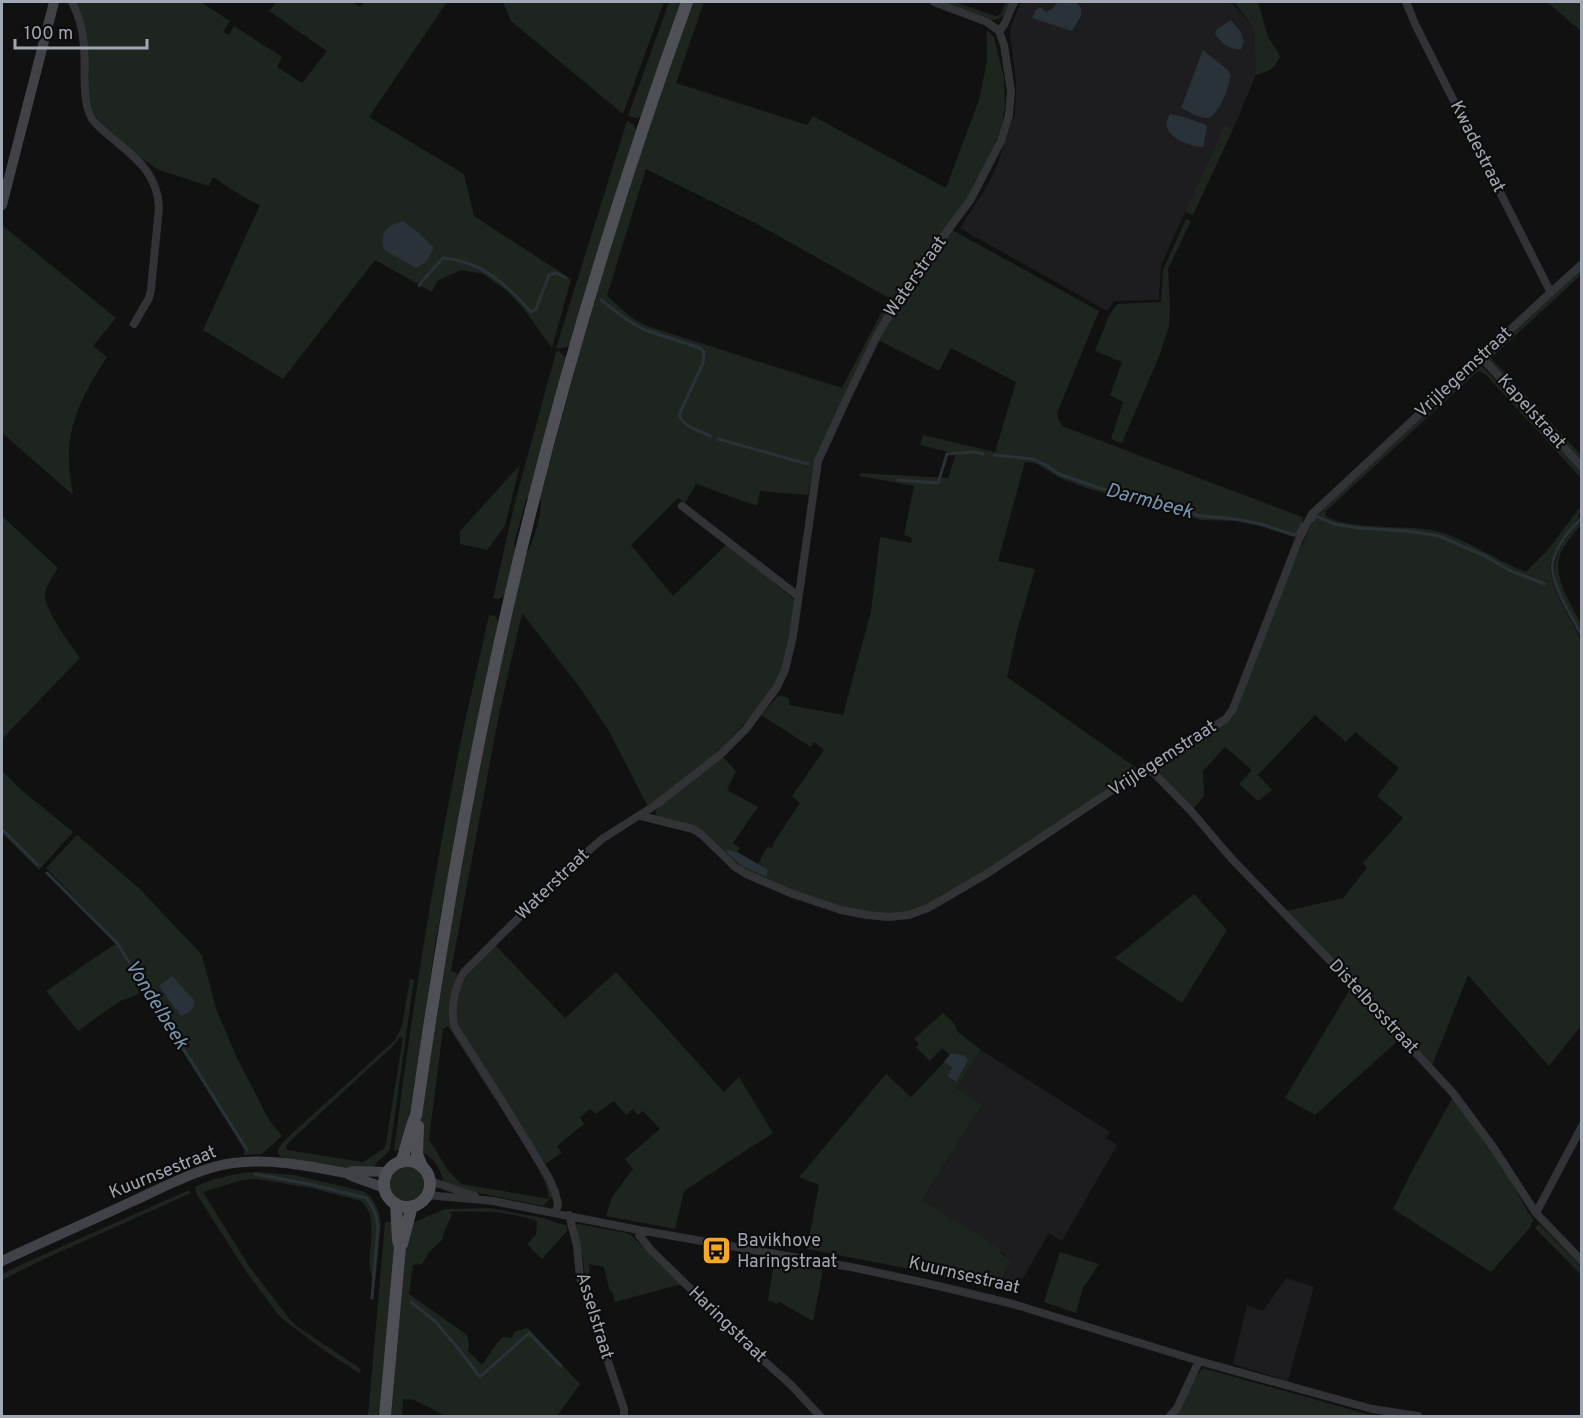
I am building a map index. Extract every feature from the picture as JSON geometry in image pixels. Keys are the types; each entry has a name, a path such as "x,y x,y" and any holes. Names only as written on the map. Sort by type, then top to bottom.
{"main road":[{"path":"401,1162 416,1116 432,1002 457,854 488,696 517,569 596,273 629,169 687,2"},
{"path":"416,1116 418,1122 417,1154 422,1167"},
{"path":"408,1161 422,1167 430,1181 427,1195 421,1202 412,1206 396,1204 385,1188 388,1172 401,1162 408,1161"},
{"path":"396,1204 400,1247"},
{"path":"385,1416 400,1247 412,1206"}],"street":[{"path":"2,205 54,2"},
{"path":"72,2 80,19 84,44 85,84 92,119 138,160 154,184 158,198 151,289 149,298 134,324"},
{"path":"934,2 987,22 999,32 1014,2"},
{"name":"Kwadestraat","path":"1406,2 1550,291"},
{"name":"Waterstraat","path":"556,1212 558,1204 549,1178 454,1026 452,1016 458,982 464,972 602,838 640,816 721,754 746,729 773,694 785,670 793,636 818,461 878,334 905,288 971,199 1006,128 1011,91 1004,45 999,32"},
{"name":"Vrijlegemstraat","path":"640,816 693,829 746,874 793,894 841,910 867,915 889,917 909,915 928,908 988,873 1181,745 1226,719 1233,709 1299,539 1312,514 1581,264"},
{"name":"Kapelstraat","path":"1481,357 1581,467"},
{"path":"682,506 798,596"},
{"name":"Distelbosstraat","path":"1148,767 1453,1093 1493,1147 1536,1213 1581,1261"},
{"path":"1536,1213 1581,1125"},
{"name":"Kuurnsestraat","path":"2,1261 219,1165 265,1161 289,1162 346,1173 385,1188"},
{"name":"Kuurnsestraat","path":"346,1173 354,1171 388,1172"},
{"name":"Kuurnsestraat","path":"430,1181 493,1201"},
{"name":"Kuurnsestraat","path":"427,1195 493,1201 556,1212 639,1230 856,1268 930,1284 1013,1304 1199,1361 1372,1409 1418,1416"},
{"name":"Asselstraat","path":"569,1215 577,1246 580,1278 624,1409 624,1416"},
{"name":"Haringstraat","path":"639,1230 639,1235 650,1249 820,1416"},
{"path":"1170,1416 1177,1408 1199,1361"}],"shaded area":[{"path":"77,2 202,2 230,21 223,32 229,35 234,26 282,57 277,67 302,83 327,51 269,11 275,4 271,2 352,2 360,7 364,2 447,2 369,117 464,174 474,216 571,279 552,348 523,308 507,291 483,274 461,270 437,281 432,292 375,260 283,379 203,330 260,205 213,177 209,186 159,170 138,156 105,128 94,114 89,96 85,24"},
{"path":"503,2 664,2 623,114 511,21"},
{"path":"669,2 682,2 642,116 637,118 628,116"},
{"path":"692,2 704,2 676,83 807,125 813,116 946,188 979,100 987,61 987,30 994,37 1004,78 1005,106 1001,128 990,157 967,201 899,294 815,461 808,495 760,491 757,506 696,484 685,503 678,498 631,545 673,596 727,544 794,599 790,642 783,667 771,693 725,745 648,807 609,731 581,689 522,613 499,714 451,971 457,973 450,1004 449,1024 548,1181 553,1194 552,1197 543,1206 464,1190 443,1181 436,1164 421,1152 419,1142 452,910 499,668 526,554 537,526 540,498 593,303 636,165","holes":["646,169 757,224 889,298 842,388 647,326 631,317 607,296","448,1026 533,1159 544,1181 549,1199 462,1184 447,1169 429,1139 443,1029"]},
{"path":"946,2 955,2 995,16 1000,15 1006,2 1012,2 1003,16 993,20"},
{"path":"1021,2 1231,2 1254,28 1256,75 1233,129 1225,126 1161,265 1159,300 1114,301 1107,311 960,228 987,186 1015,115 1016,83 1010,35 1011,25"},
{"path":"1058,2 1076,2 1081,8 1081,16 1072,31 1032,18 1040,7 1046,12"},
{"path":"1234,2 1258,2 1268,37 1280,57 1267,71 1256,75 1254,28"},
{"path":"1547,2 1581,2 1581,31"},
{"path":"1231,20 1240,31 1244,42 1241,49 1226,45 1215,33 1217,29"},
{"path":"1203,50 1228,70 1230,75 1228,88 1222,101 1215,113 1207,118 1181,108"},
{"path":"1170,114 1206,125 1203,147 1189,144 1175,138 1170,133 1167,121"},
{"path":"627,121 634,125 636,130 570,346 556,348"},
{"path":"1225,125 1233,129 1193,215 1185,212"},
{"path":"1186,219 1191,221 1168,269 1169,326 1160,354 1122,443 1111,439 1123,402 1110,395 1122,362 1095,351 1109,316 1117,304 1161,302 1163,270"},
{"path":"403,221 434,248 426,262 416,268 384,250 384,234 389,227"},
{"path":"2,225 116,318 93,346 107,357 87,391 73,426 69,457 73,495 2,433"},
{"path":"952,230 1099,311 1057,413 1062,426 1302,517 1304,525 1298,538 1235,521 1201,520 1086,488 1060,478 1037,464 1025,462 998,561 1035,569 1017,631 1007,677 1138,769 1073,815 965,884 927,905 914,911 876,913 830,905 746,872 708,836 657,816 655,812 723,757 736,771 727,790 758,807 733,843 740,848 737,852 727,849 727,853 767,869 758,864 767,847 772,848 800,803 792,796 824,750 814,742 811,747 761,715 779,695 789,698 789,705 843,715 871,611 880,537 911,543 912,538 904,535 914,486 860,476 860,473 948,478 956,454 920,445 923,435 995,452 1016,382 951,348 939,371 878,340 908,289"},
{"path":"1581,267 1581,275 1491,358 1581,455 1581,462 1487,359 1488,353"},
{"path":"559,351 566,358 531,493 526,500 514,544 516,551 504,596 499,599 493,598 515,502 556,352"},
{"path":"1480,364 1581,471 1581,478 1485,374 1478,371 1326,511 1325,515 1343,523 1357,525 1437,531 1526,572 1547,551 1581,506 1577,518 1555,552 1551,562 1551,571 1556,591 1581,640 1581,1026 1549,1066 1468,975 1432,1066 1287,911 1343,898 1367,868 1363,863 1403,818 1377,796 1399,768 1355,732 1346,742 1315,715 1258,775 1272,790 1258,801 1239,784 1252,770 1225,747 1203,771 1204,796 1193,809 1160,774 1159,766 1161,761 1224,724 1233,716 1287,578 1319,511 1475,366"},
{"path":"520,465 505,526 487,550 460,544 460,531"},
{"path":"2,516 58,568 47,587 46,601 59,627 80,658 2,739"},
{"path":"1581,519 1581,524 1561,551 1558,564 1561,581 1581,624 1581,631 1557,585 1555,563 1559,550"},
{"path":"489,615 496,616 498,623 435,945 409,1129 401,1149 394,1151 437,865"},
{"path":"2,771 19,788 73,832 39,870 2,833"},
{"path":"77,835 139,888 202,955 216,1009 237,1058 269,1120 282,1136 262,1154 244,1155 244,1149 144,990 120,1001 78,1031 46,991 115,944 96,920 46,868"},
{"path":"727,849 767,869 767,877 742,866 727,853"},
{"path":"1194,894 1227,930 1182,1003 1115,958"},
{"path":"496,946 565,1018 616,972 724,1092 739,1077 773,1133 684,1191 675,1229 606,1216 612,1197 633,1169 625,1159 660,1129 643,1111 638,1115 633,1109 626,1115 614,1101 596,1114 590,1109 580,1117 584,1124 557,1146 562,1153 545,1164 457,1025 460,987 469,971"},
{"path":"172,976 194,1000 191,1011 181,1016 159,986"},
{"path":"410,979 414,980 390,1149 373,1169 353,1169 281,1157 278,1150 288,1137 395,1040 402,1026","holes":["400,1037 403,1038 385,1148 363,1162 287,1150 286,1145"]},
{"path":"1352,986 1400,1039 1315,1115 1285,1098"},
{"path":"943,1013 954,1023 958,1032 981,1050 957,1088 982,1105 922,1200 1001,1249 1000,1253 1012,1260 996,1289 807,1249 819,1185 799,1177 886,1074 911,1097 944,1062 952,1068 947,1076 955,1082 968,1062 952,1053 950,1055 942,1048 930,1061 916,1047 919,1044 914,1039"},
{"path":"981,1050 1110,1132 1106,1138 1117,1145 1062,1241 1049,1233 1014,1294 996,1289 1012,1260 922,1200 982,1105 957,1088"},
{"path":"951,1053 965,1056 968,1061 956,1082 947,1076 952,1068 944,1062"},
{"path":"1453,1097 1504,1168 1534,1220 1491,1272 1393,1209"},
{"path":"407,1167 419,1172 424,1184 419,1196 407,1201 395,1196 390,1184 395,1172"},
{"path":"256,1172 294,1175 362,1191 376,1205 381,1224 375,1283 370,1270 372,1234 370,1216 361,1201 311,1188 257,1179 242,1180 203,1192 249,1266 288,1317 295,1325 361,1369 359,1373 280,1317 247,1273 195,1189 196,1186 218,1178"},
{"path":"189,1190 191,1193 2,1280 2,1274"},
{"path":"490,1208 543,1218 567,1226 567,1231 542,1259 527,1244 536,1235 537,1221 505,1213 450,1212 452,1215 442,1240 430,1251 422,1264 413,1265 409,1294 467,1335 468,1351 482,1365 503,1337 512,1338 514,1332 528,1328 580,1384 557,1416 446,1416 414,1400 403,1399 402,1416 391,1416 406,1243 412,1223 445,1209"},
{"path":"392,1221 395,1242 382,1406 377,1416 368,1416 385,1222"},
{"path":"1539,1224 1581,1266 1581,1275 1535,1228"},
{"path":"574,1225 631,1235 683,1286 678,1285 615,1302 604,1267 589,1264 590,1280 585,1280 583,1257"},
{"path":"1060,1252 1099,1264 1083,1288 1076,1313 1044,1302"},
{"path":"774,1262 823,1270 813,1321 779,1302 777,1304 768,1300"},
{"path":"1286,1278 1314,1287 1288,1381 1233,1364 1247,1305 1263,1311"},
{"path":"1203,1368 1379,1416 1176,1416 1191,1385"}],"waterway":[{"name":"Darmbeek","path":"419,286 443,258 457,260 482,269 493,276 531,312 536,309 549,275 556,273 566,278"},
{"name":"Darmbeek","path":"601,300 627,320 645,330 700,348 704,352 703,363 679,415 688,425 710,436"},
{"name":"Darmbeek","path":"718,439 808,464"},
{"name":"Darmbeek","path":"898,480 938,483 947,454 974,452 983,454"},
{"name":"Darmbeek","path":"994,455 1033,459 1059,474 1099,488 1201,516 1261,524 1294,535 1302,524"},
{"name":"Darmbeek","path":"1313,521 1316,516 1334,524 1439,536 1485,556 1511,571 1545,584"},
{"path":"1582,517 1558,549 1552,569 1557,589 1582,636"},
{"name":"Vondelbeek","path":"2,829 38,865"},
{"name":"Vondelbeek","path":"47,873 117,943 247,1150"},
{"name":"Vondelbeek","path":"255,1174 366,1198 374,1211 378,1227 372,1298"},
{"name":"Vondelbeek","path":"411,1302 435,1321 480,1377 529,1333 561,1366"}],"place":[{"name":"Bavikhove Haringstraat","path":"716,1251"}]}
